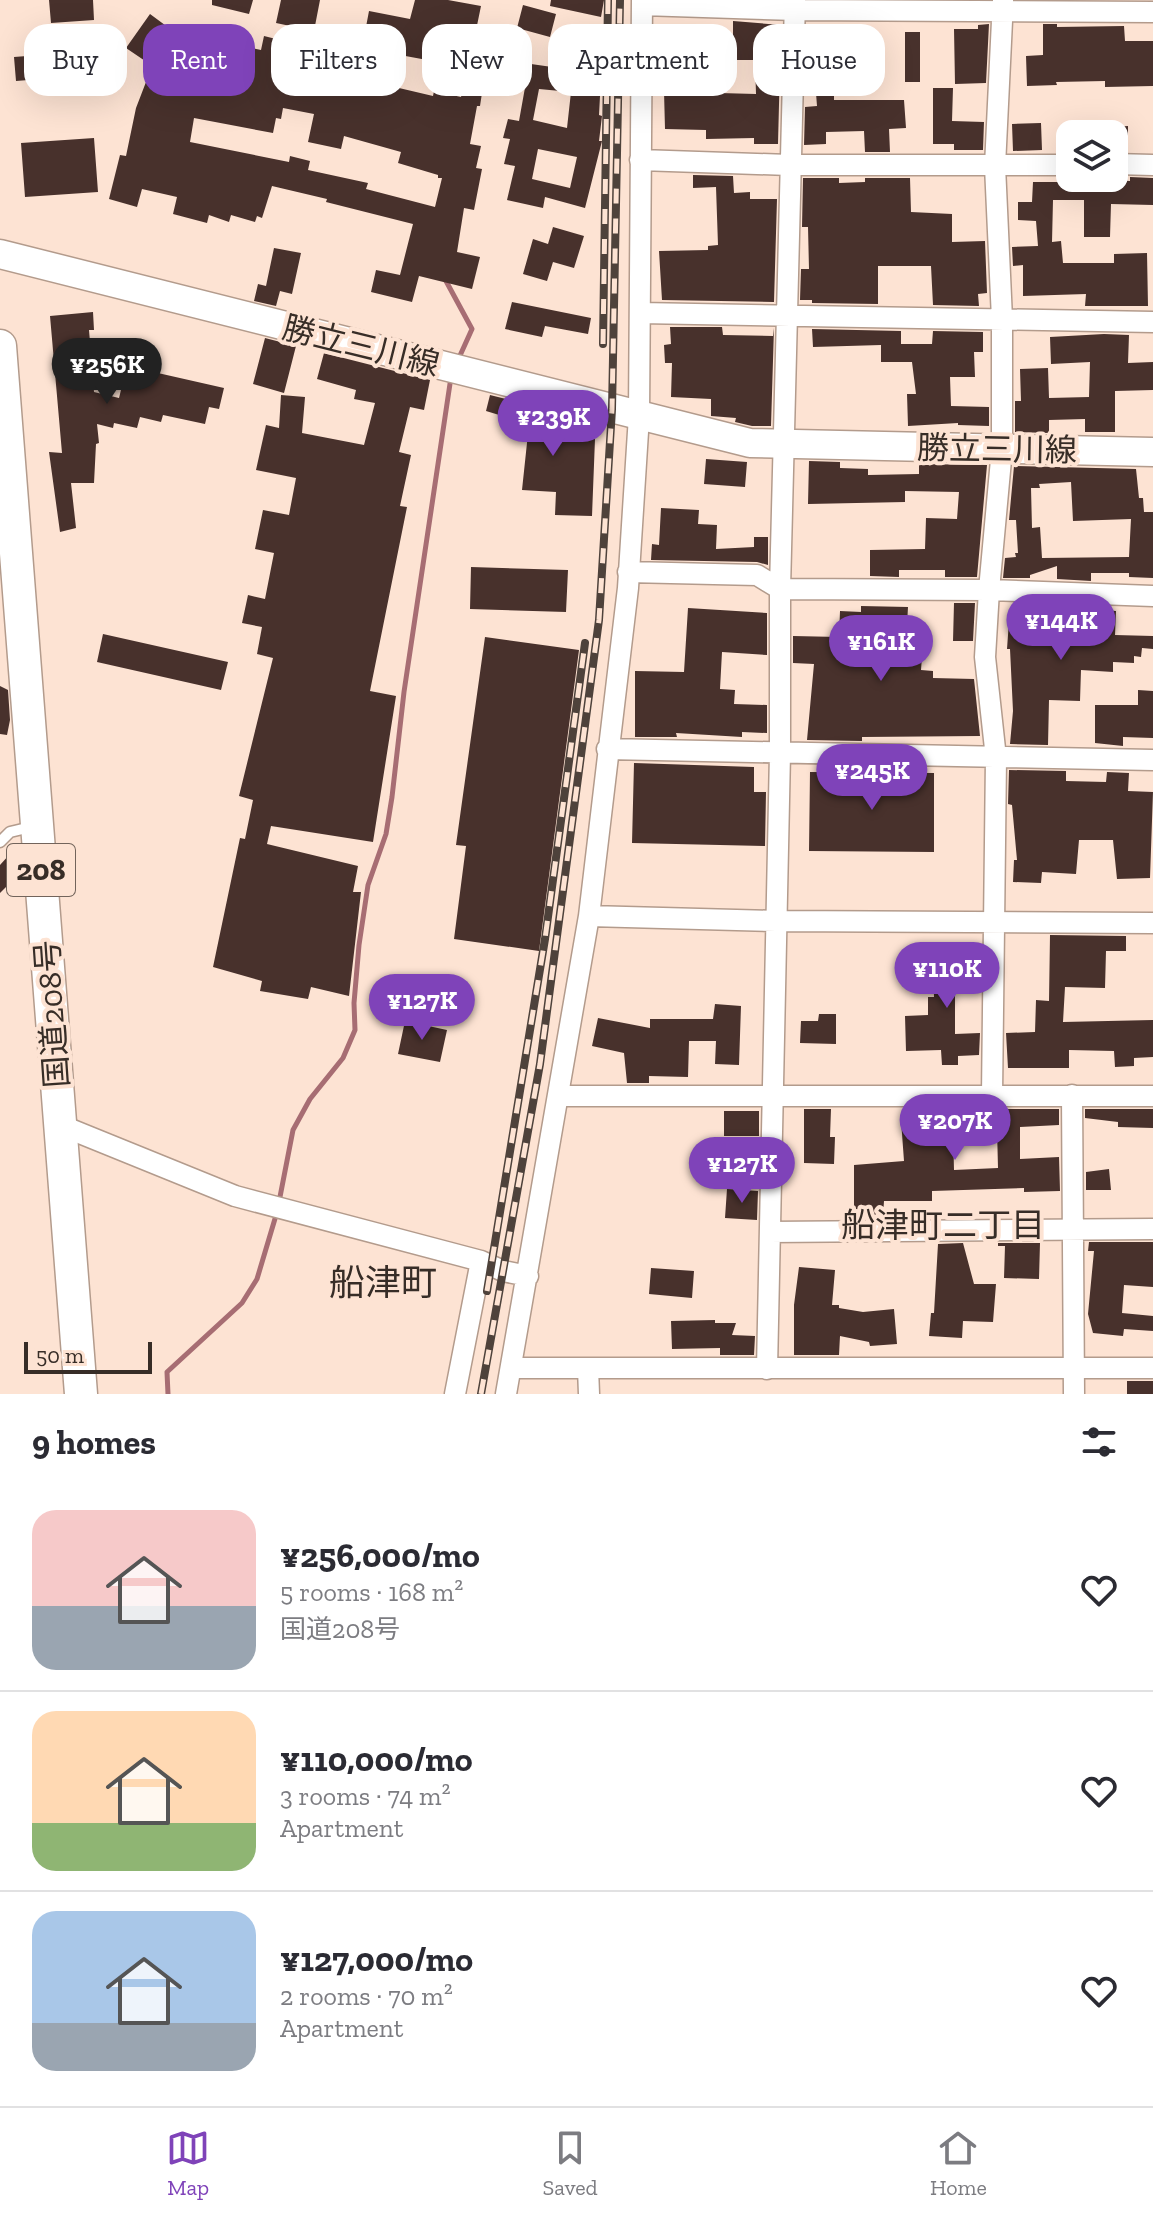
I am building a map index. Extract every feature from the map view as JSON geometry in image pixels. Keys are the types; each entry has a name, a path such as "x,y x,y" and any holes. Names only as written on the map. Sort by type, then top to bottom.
{"highway":[{"name":"国道208号","path":"0,346 81,1394"}],"main road":[{"name":"勝立三川線","path":"0,254 750,443 1153,452"}],"street":[{"path":"506,1394 589,916 628,572 639,416 642,2 1003,5 1153,12"},
{"path":"767,1369 780,753 785,316 795,5"},
{"path":"992,1095 996,758 985,657 1002,449 1002,319 995,166 1003,5"},
{"path":"640,160 789,165 1056,165"},
{"path":"1128,164 1153,165"},
{"path":"640,313 1153,322"},
{"path":"628,572 757,575 780,589 989,590 1153,596"},
{"path":"607,749 1153,760"},
{"path":"589,916 776,921 1153,923"},
{"path":"1072,1095 1074,1394"},
{"path":"560,1096 1153,1096"},
{"path":"60,1125 235,1196 528,1276"},
{"path":"770,1232 1153,1229"},
{"path":"455,1394 481,1261"},
{"path":"512,1368 1153,1368"},
{"path":"588,1368 589,1394"}],"lane":[{"path":"0,842 10,832 37,825"}],"building":[{"path":"49,0 93,0 94,20 51,23"},
{"path":"212,0 253,0 249,14 212,5"},
{"path":"281,0 320,0 315,24 276,23"},
{"path":"415,0 448,0 481,6 477,24 422,24 422,59 406,56 406,24 367,24 369,11 410,19"},
{"path":"551,0 604,0 601,17 550,6"},
{"path":"523,5 556,14 553,24 548,24 548,36 532,32 532,24 518,24"},
{"path":"150,14 164,24 143,24 143,60 127,47"},
{"path":"733,21 769,24 753,24 753,60 737,60 737,24"},
{"path":"989,24 986,83 955,84 954,29 978,29 978,25"},
{"path":"1043,24 1057,24 1057,27 1124,26 1125,41 1153,41 1153,86 1105,87 1105,81 1027,86 1026,56 1043,55"},
{"path":"905,32 920,32 920,82 905,82"},
{"path":"264,36 271,38 271,96 406,96 406,90 422,93 422,96 482,96 470,144 481,146 476,168 482,169 474,210 464,208 457,252 480,257 472,289 419,276 412,302 371,292 376,270 400,275 413,224 326,202 327,199 272,186 262,218 257,216 255,222 231,215 229,222 209,215 207,223 173,214 177,197 142,189 137,207 109,199 120,155 126,156 143,90 143,96 255,96 255,49 261,50","holes":["283,108 314,114 308,142 341,149 344,136 401,152 398,163 442,178 435,207 366,189 368,183 308,170 310,161 290,156 289,162 190,142 194,118 273,133 276,118 281,119"]},
{"path":"24,56 24,80 16,81 14,57"},
{"path":"532,64 548,66 548,90 539,89 533,120 567,128 571,96 600,96 599,115 602,116 599,141 602,141 585,208 545,197 543,208 507,200 515,166 504,164 510,139 503,138 508,119 519,121 523,96 532,96","holes":["538,149 577,157 570,188 532,179"]},
{"path":"933,88 953,88 952,121 984,122 983,150 954,150 954,144 933,144"},
{"path":"737,93 779,96 778,144 754,144 754,138 706,139 706,130 665,129 664,96 737,96"},
{"path":"816,96 834,96 834,100 904,100 906,128 889,129 890,152 865,152 864,131 826,132 826,144 804,145 805,107 817,106"},
{"path":"1041,123 1042,150 1013,151 1012,124"},
{"path":"94,138 98,192 25,197 21,143"},
{"path":"693,175 733,176 734,193 750,192 750,199 777,199 774,302 662,300 659,251 708,250 708,246 718,245 716,187 693,188"},
{"path":"1130,177 1153,178 1153,205 1111,204 1110,237 1084,237 1084,200 1053,200 1052,242 1061,241 1063,263 1114,263 1114,254 1147,253 1148,306 1085,306 1086,294 1023,296 1023,265 1013,266 1012,247 1038,246 1036,221 1018,220 1018,202 1032,202 1033,182 1056,182 1056,192 1128,192"},
{"path":"803,178 839,178 839,183 865,182 865,178 910,178 911,212 952,214 952,242 985,241 987,293 978,294 979,306 933,305 931,266 878,266 878,304 800,300 801,269 809,269 808,227 802,227"},
{"path":"553,227 584,236 574,268 553,262 547,281 523,274 533,239 548,244"},
{"path":"274,248 301,253 292,294 280,291 276,306 254,301 258,284 266,286"},
{"path":"512,302 591,318 588,334 545,326 542,337 505,329"},
{"path":"93,312 94,330 89,330 94,392 119,398 127,366 224,388 219,409 209,407 205,424 163,415 161,422 140,417 137,428 114,423 113,428 97,424 99,443 96,444 94,483 71,483 76,528 60,532 49,452 62,453 50,316"},
{"path":"670,327 722,327 723,335 773,336 774,328 771,426 752,426 735,422 736,418 711,416 711,399 671,397 672,363 665,363 664,345 671,344"},
{"path":"812,329 901,331 901,344 932,344 933,331 983,332 983,352 974,352 975,377 950,377 951,406 989,407 989,426 958,423 908,426 907,394 916,394 912,362 881,362 881,345 813,347"},
{"path":"1129,335 1128,363 1153,362 1153,390 1115,391 1115,432 1085,432 1085,419 1049,420 1049,433 1015,432 1015,401 1021,401 1020,369 1048,368 1049,398 1089,397 1090,362 1051,364 1050,337"},
{"path":"265,338 296,346 284,393 253,384"},
{"path":"324,353 430,380 424,410 410,407 399,452 411,455 400,506 407,507 370,691 396,696 373,842 271,826 267,844 358,866 353,892 361,892 349,996 311,987 308,999 260,991 262,981 213,967 240,838 245,839 253,800 239,796 273,658 257,654 262,627 242,623 248,595 265,599 274,553 255,549 263,510 289,515 296,478 256,470 266,425 279,428 281,395 305,397 302,433 364,445 375,403 354,399 356,390 317,379"},
{"path":"490,395 559,412 557,436 595,439 592,516 555,515 556,492 522,490 529,424 486,411"},
{"path":"706,459 747,462 745,487 704,484"},
{"path":"809,461 840,462 840,468 868,469 868,475 919,474 919,464 987,465 977,577 945,577 945,570 899,570 899,577 870,576 870,550 925,549 926,518 957,519 959,492 905,491 905,502 808,504"},
{"path":"1014,466 1136,469 1144,512 1153,512 1153,578 1129,577 1129,573 1091,573 1091,581 1057,579 1057,566 1030,575 1030,578 1003,578 1005,558 1016,557 1015,553 1018,553 1016,520 1009,520","holes":["1071,482 1073,521 1131,519 1129,557 1042,558 1040,527 1032,528 1031,488 1040,488 1039,484"]},
{"path":"661,508 699,510 698,524 717,525 716,549 754,547 754,537 768,537 768,565 757,562 651,560 652,544 659,545"},
{"path":"471,567 568,570 566,612 470,609"},
{"path":"954,603 975,603 973,641 953,641"},
{"path":"1042,605 1116,611 1115,635 1153,636 1153,649 1142,648 1141,657 1134,656 1134,663 1113,662 1113,672 1081,670 1080,701 1049,700 1048,745 1010,744 1013,711 1010,649 1007,649 1009,621 1041,623"},
{"path":"861,606 908,607 906,642 923,643 921,670 933,671 933,678 974,679 980,736 807,740 814,664 793,663 793,636 839,637 840,611 861,612"},
{"path":"688,608 767,613 767,655 722,652 720,689 735,690 734,704 767,705 767,733 742,732 742,737 676,733 677,737 635,737 635,671 684,672"},
{"path":"103,634 228,662 221,690 97,662"},
{"path":"485,637 579,650 539,951 454,939 466,846 456,845"},
{"path":"0,686 8,690 10,720 7,735 0,734"},
{"path":"1138,690 1153,691 1153,738 1123,737 1123,746 1095,743 1095,705 1138,705"},
{"path":"634,763 754,767 754,792 766,792 765,846 632,843"},
{"path":"1009,770 1066,771 1066,781 1106,782 1107,772 1129,773 1128,791 1153,792 1150,878 1117,879 1113,840 1079,840 1076,874 1042,872 1041,883 1013,882 1014,860 1017,860 1012,805 1008,804"},
{"path":"810,772 934,773 934,852 809,851"},
{"path":"19,844 22,871 0,893 0,865"},
{"path":"1050,935 1126,936 1126,951 1106,951 1105,988 1065,987 1063,1022 1153,1020 1153,1057 1134,1058 1134,1066 1115,1067 1114,1051 1069,1050 1069,1068 1008,1068 1006,1033 1035,1032 1036,1000 1049,1001"},
{"path":"981,953 980,992 955,993 955,1034 980,1033 979,1055 958,1056 958,1065 942,1065 941,1050 906,1051 905,1016 928,1015 928,997 934,997 933,954"},
{"path":"715,1004 741,1006 739,1065 715,1064 716,1041 689,1041 688,1077 649,1076 649,1083 627,1083 624,1053 592,1046 598,1018 650,1028 650,1019 713,1019"},
{"path":"819,1014 836,1014 836,1044 800,1043 801,1021 818,1021"},
{"path":"405,1021 447,1030 440,1062 398,1054"},
{"path":"804,1109 831,1109 830,1137 835,1137 834,1164 804,1163"},
{"path":"993,1109 1059,1109 1059,1125 1020,1127 1020,1159 1059,1157 1060,1191 1024,1192 1024,1188 932,1191 932,1201 884,1201 883,1216 854,1215 854,1165 904,1161 901,1120 951,1117 951,1120 976,1120 972,1135 953,1131 954,1170 998,1168"},
{"path":"1085,1109 1153,1109 1153,1128 1118,1127 1118,1122 1085,1118"},
{"path":"724,1111 759,1111 759,1136 724,1136"},
{"path":"1109,1169 1111,1190 1086,1190 1086,1172"},
{"path":"727,1189 758,1191 757,1220 725,1218"},
{"path":"1089,1242 1153,1242 1153,1287 1124,1285 1122,1313 1153,1316 1153,1331 1124,1329 1123,1336 1093,1333 1088,1314 1094,1251 1088,1251"},
{"path":"963,1243 974,1284 996,1284 993,1322 963,1321 962,1338 929,1336 931,1313 934,1313 938,1244"},
{"path":"998,1243 1040,1243 1039,1279 1004,1278 1005,1246 998,1246"},
{"path":"799,1267 835,1270 832,1305 863,1312 894,1309 897,1344 870,1346 869,1342 840,1336 839,1355 794,1355 794,1305"},
{"path":"651,1268 694,1271 692,1298 649,1294"},
{"path":"715,1320 715,1323 736,1323 732,1335 755,1336 754,1355 720,1355 720,1348 672,1349 671,1321"},
{"path":"1127,1381 1153,1381 1153,1394 1127,1394"}],"waterway":[{"path":"451,96 451,100"},
{"path":"448,277 446,281 472,329 458,360"},
{"path":"279,1202 293,1130 310,1099 343,1058 355,1030 359,945 368,885 386,834 392,797 404,692 451,377"},
{"path":"168,1394 167,1372 242,1303 257,1279 277,1212"}],"railway":[{"path":"603,344 608,0"},
{"path":"481,1394 540,1064 599,620 612,409 620,0"},
{"path":"487,1291 545,939 585,643"}],"district":[{"name":"船津町二丁目","path":"943,1225"},
{"name":"船津町","path":"383,1282"}]}
